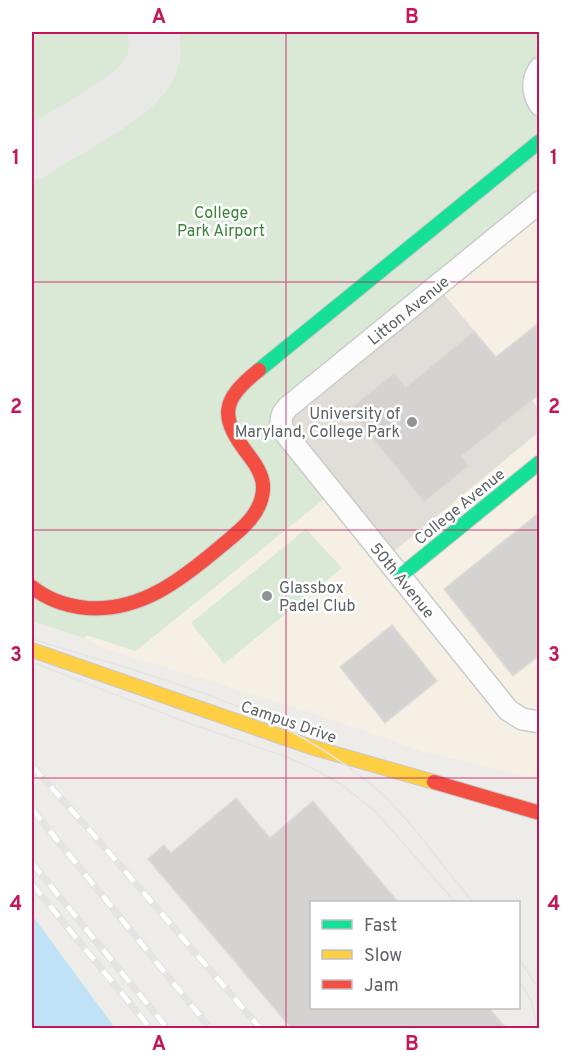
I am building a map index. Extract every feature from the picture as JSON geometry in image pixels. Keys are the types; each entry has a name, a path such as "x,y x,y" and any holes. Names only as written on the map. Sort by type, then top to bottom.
{"street":[{"path":"540,68 533,81 533,90 540,105"},
{"path":"32,587 64,604 92,610 118,609 145,601 169,588 246,525 255,514 264,490 261,477 228,422 231,397 256,370 540,141"},
{"name":"Litton Avenue","path":"281,420 288,407 540,202"},
{"name":"50th Avenue","path":"281,420 281,427 285,433 508,710 522,719 540,722"},
{"name":"College Avenue","path":"400,576 540,462"},
{"name":"Campus Drive","path":"32,651 311,747 540,813"}],"shaded area":[{"path":"539,152 539,779 425,752 313,713 103,648 84,638 90,624"},
{"name":"University of Maryland, College Park","path":"438,287 539,409 539,432 393,552 280,416"}],"green space":[{"name":"College Park Airport","path":"32,32 539,32 539,207 282,416 340,486 136,651 86,635 84,638 32,621"},
{"name":"Glassbox Padel Club","path":"306,529 342,568 224,664 191,623"}],"water":[{"path":"32,915 115,1028 32,1028"}],"building":[{"path":"540,322 540,394 462,456 469,466 424,502 349,409 394,373 406,387 474,331 496,357"},
{"path":"540,512 540,655 513,676 444,589"},
{"path":"392,625 437,681 385,723 340,667"},
{"path":"236,798 270,838 313,801 397,901 310,901 310,1009 490,1009 507,1029 292,1029 148,859 164,845 171,853"}],"taxiway":[{"path":"32,154 130,92 150,68 155,46 154,32"}],"tram line":[{"path":"32,639 216,698 304,738 344,764 382,794 406,819 472,901"},
{"path":"32,662 191,724 289,758 318,771 339,783 375,811 454,901"},
{"path":"520,960 540,991"},
{"path":"520,982 532,1002 537,1028"}],"railway":[{"path":"32,766 260,1028"},
{"path":"32,809 210,1028"},
{"path":"32,863 167,1028"},
{"path":"32,884 150,1028"}],"traffic: fast":[{"path":"259,370 540,141"},
{"path":"400,576 540,462"}],"traffic: slow":[{"path":"32,650 311,747 434,782"}],"traffic: jam":[{"path":"32,587 51,599 72,606 106,608 125,605 175,582 241,529 258,508 263,486 257,468 233,431 228,410 237,391 259,370"},
{"path":"434,782 540,813"}],"place":[{"name":"University of Maryland, College Park","path":"412,422"},
{"name":"Glassbox Padel Club","path":"267,596"}]}
